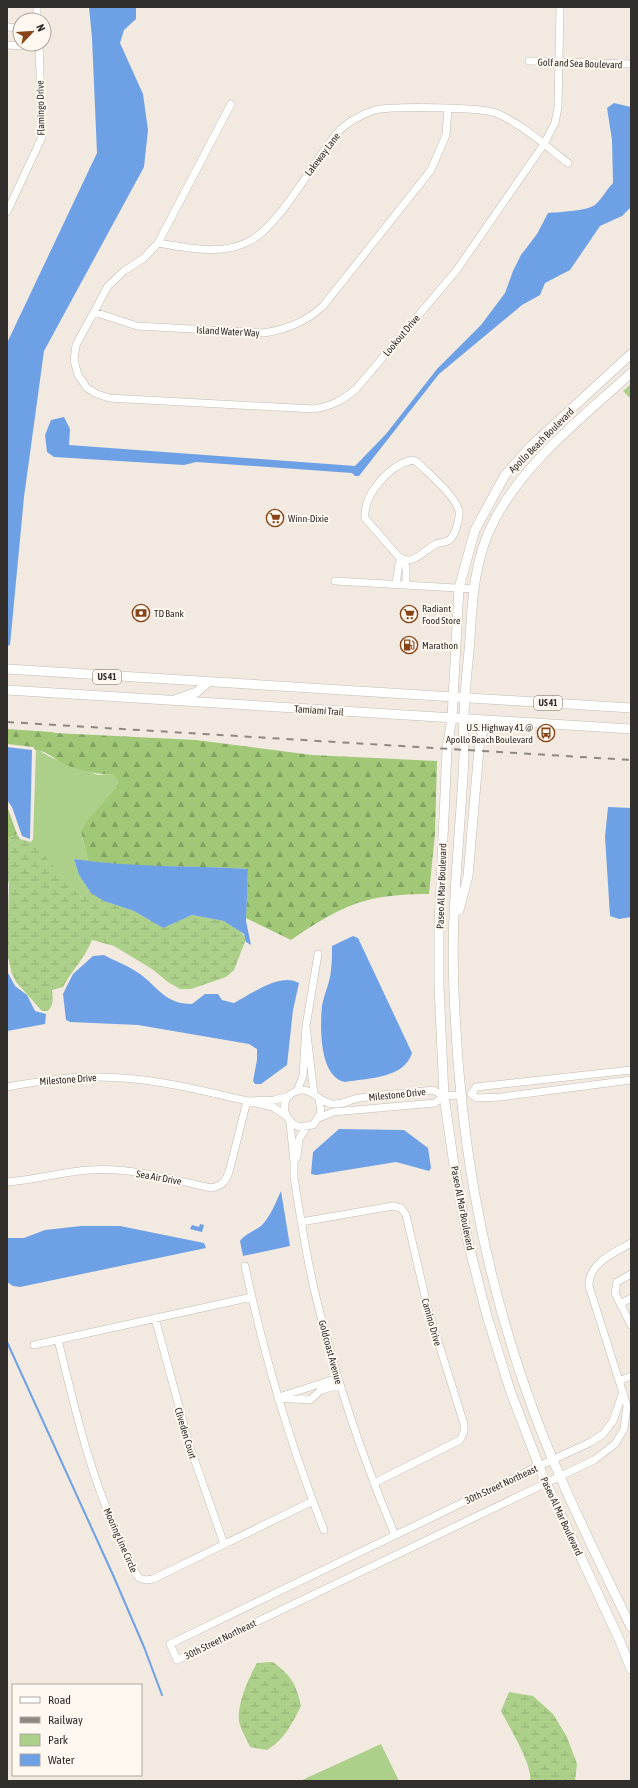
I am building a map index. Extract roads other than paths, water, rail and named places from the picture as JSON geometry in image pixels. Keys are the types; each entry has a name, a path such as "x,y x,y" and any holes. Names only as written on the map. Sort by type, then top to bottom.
{"main road":[{"name":"Apollo Beach Boulevard","path":"452,718 459,588 475,530 505,475 531,446 631,354"},
{"name":"Apollo Beach Boulevard","path":"464,719 474,589 481,555 493,521 520,481 541,455 631,374"},
{"name":"Tamiami Trail","path":"7,669 207,683 631,708"},
{"path":"172,701 198,692 207,683"},
{"name":"Tamiami Trail","path":"7,690 631,729"},
{"name":"Paseo Al Mar Boulevard","path":"452,718 447,750 439,928 439,986 444,1096 468,1242 487,1316 510,1390 539,1466 619,1639 631,1669"},
{"name":"Paseo Al Mar Boulevard","path":"464,719 464,750 454,929 453,986 460,1095 468,1159 490,1272 526,1389 560,1476 631,1627"},
{"path":"454,929 468,876 480,737 486,727 493,721"}],"street":[{"name":"Lookout Drive","path":"94,312 76,345 74,360 78,375 87,388 97,394 109,398 314,409 328,407 342,400 356,389 456,271 544,144 555,123 558,107 560,7"},
{"name":"Flamingo Drive","path":"7,212 42,137 39,52"},
{"name":"Golf and Sea Boulevard","path":"529,61 631,64"},
{"path":"94,312 108,286 124,271 144,258 158,243 232,104"},
{"name":"Lakeway Lane","path":"158,243 197,250 231,249 251,240 277,215 338,132 356,118 375,110 396,108 484,110 496,114 544,144 568,163"},
{"name":"Island Water Way","path":"94,312 137,326 264,333 283,330 298,324 313,315 323,306 431,170 446,135 448,109"},
{"path":"402,559 412,560 419,557 434,545 447,541 452,537 460,518 459,510 453,500 417,462 412,460 398,465 382,480 368,500 364,511 365,518 402,559 406,568 406,584"},
{"path":"396,584 399,564 402,559"},
{"path":"335,581 474,589"},
{"path":"297,1091 303,1076 308,1006 315,980 318,954"},
{"path":"306,1026 316,1096 322,1108 320,1118 313,1125 306,1128 299,1128 290,1123 285,1114 284,1105 289,1096 297,1091 307,1091 316,1096"},
{"path":"631,1070 476,1087 471,1094 477,1098 501,1097 631,1080"},
{"name":"Milestone Drive","path":"7,1087 57,1079 93,1076 133,1079 171,1084 247,1100 273,1108 285,1114"},
{"name":"Milestone Drive","path":"316,1096 333,1104 344,1103 357,1098 433,1090 444,1096 435,1103 333,1112 320,1118"},
{"path":"444,1096 460,1095"},
{"name":"Milestone Drive","path":"247,1100 274,1100 289,1096"},
{"name":"Sea Air Drive","path":"7,1182 59,1173 91,1170 122,1171 162,1176 211,1188 219,1187 226,1181 229,1172 247,1100"},
{"name":"Goldcoast Avenue","path":"290,1123 294,1177 315,1293 339,1381 374,1483 395,1535"},
{"name":"Goldcoast Avenue","path":"294,1162 300,1139 306,1128"},
{"name":"Camino Drive","path":"301,1222 393,1206 401,1208 406,1215 428,1309 464,1424 464,1432 460,1440 374,1483"},
{"name":"30th Street Northeast","path":"623,1392 613,1421 603,1434 591,1442 170,1644 177,1660 601,1456 615,1444 624,1429 628,1406 589,1286 589,1279 596,1264 631,1243"},
{"path":"245,1266 278,1398 324,1530"},
{"path":"631,1274 617,1282 615,1293 631,1325"},
{"path":"34,1345 252,1297"},
{"path":"620,1304 631,1298"},
{"name":"Cliveden Court","path":"155,1318 190,1447 224,1544"},
{"name":"Mooring Line Circle","path":"58,1340 95,1476 111,1521 139,1578 146,1580 153,1579 313,1501"},
{"path":"619,1381 631,1376"},
{"path":"278,1398 339,1381"},
{"path":"278,1398 310,1400 321,1390 339,1381"}],"water":[{"path":"89,7 136,7 136,19 124,30 120,43 143,94 148,130 144,167 44,351 24,497 10,645 7,646 7,343 97,153 92,38"},
{"path":"614,103 631,107 631,207 622,216 600,226 570,270 545,283 540,295 522,305 439,374 359,476 355,476 352,473 196,462 184,465 54,457 47,452 45,435 51,420 64,417 70,429 69,445 355,466 386,434 437,369 481,325 505,293 521,255 537,234 548,213 572,211 591,207 597,203 613,183 612,140 607,108"},
{"path":"7,747 32,750 30,839 22,836 12,807 7,800"},
{"path":"608,807 631,808 631,917 619,919 610,916 605,837"},
{"path":"74,859 118,864 248,869 246,921 251,945 246,942 244,934 224,921 192,915 163,928 134,911 104,901 91,893 79,875"},
{"path":"353,936 358,938 412,1053 408,1062 393,1073 374,1078 345,1082 336,1078 330,1071 326,1061 323,1050 321,1015 330,975 332,946"},
{"path":"104,955 136,971 169,998 183,1003 192,1004 205,994 218,994 222,1000 234,1003 275,982 292,980 299,983 293,1010 287,1065 261,1084 255,1084 253,1081 257,1060 257,1049 249,1044 138,1025 70,1022 66,1020 63,994 73,974 93,956"},
{"path":"8,973 15,986 27,995 35,1011 46,1014 45,1024 7,1031"},
{"path":"339,1129 404,1130 428,1148 431,1168 429,1171 396,1162 316,1175 311,1174 313,1152"},
{"path":"281,1191 290,1246 243,1256 240,1241 263,1224 271,1213"},
{"path":"200,1224 204,1225 202,1232 190,1229 192,1225 199,1227"},
{"path":"81,1226 120,1226 204,1243 206,1248 20,1287 13,1286 7,1282 7,1238 24,1238 45,1230"}],"waterway":[{"path":"7,1342 113,1575 144,1647 162,1695"}],"railway":[{"path":"7,722 631,760"}],"place":[{"name":"Winn-Dixie","path":"275,518"},
{"name":"TD Bank","path":"141,613"},
{"name":"Radiant Food Store","path":"409,614"},
{"name":"Marathon","path":"409,645"},
{"name":"U.S. Highway 41 @ Apollo Beach Boulevard","path":"546,733"}]}
